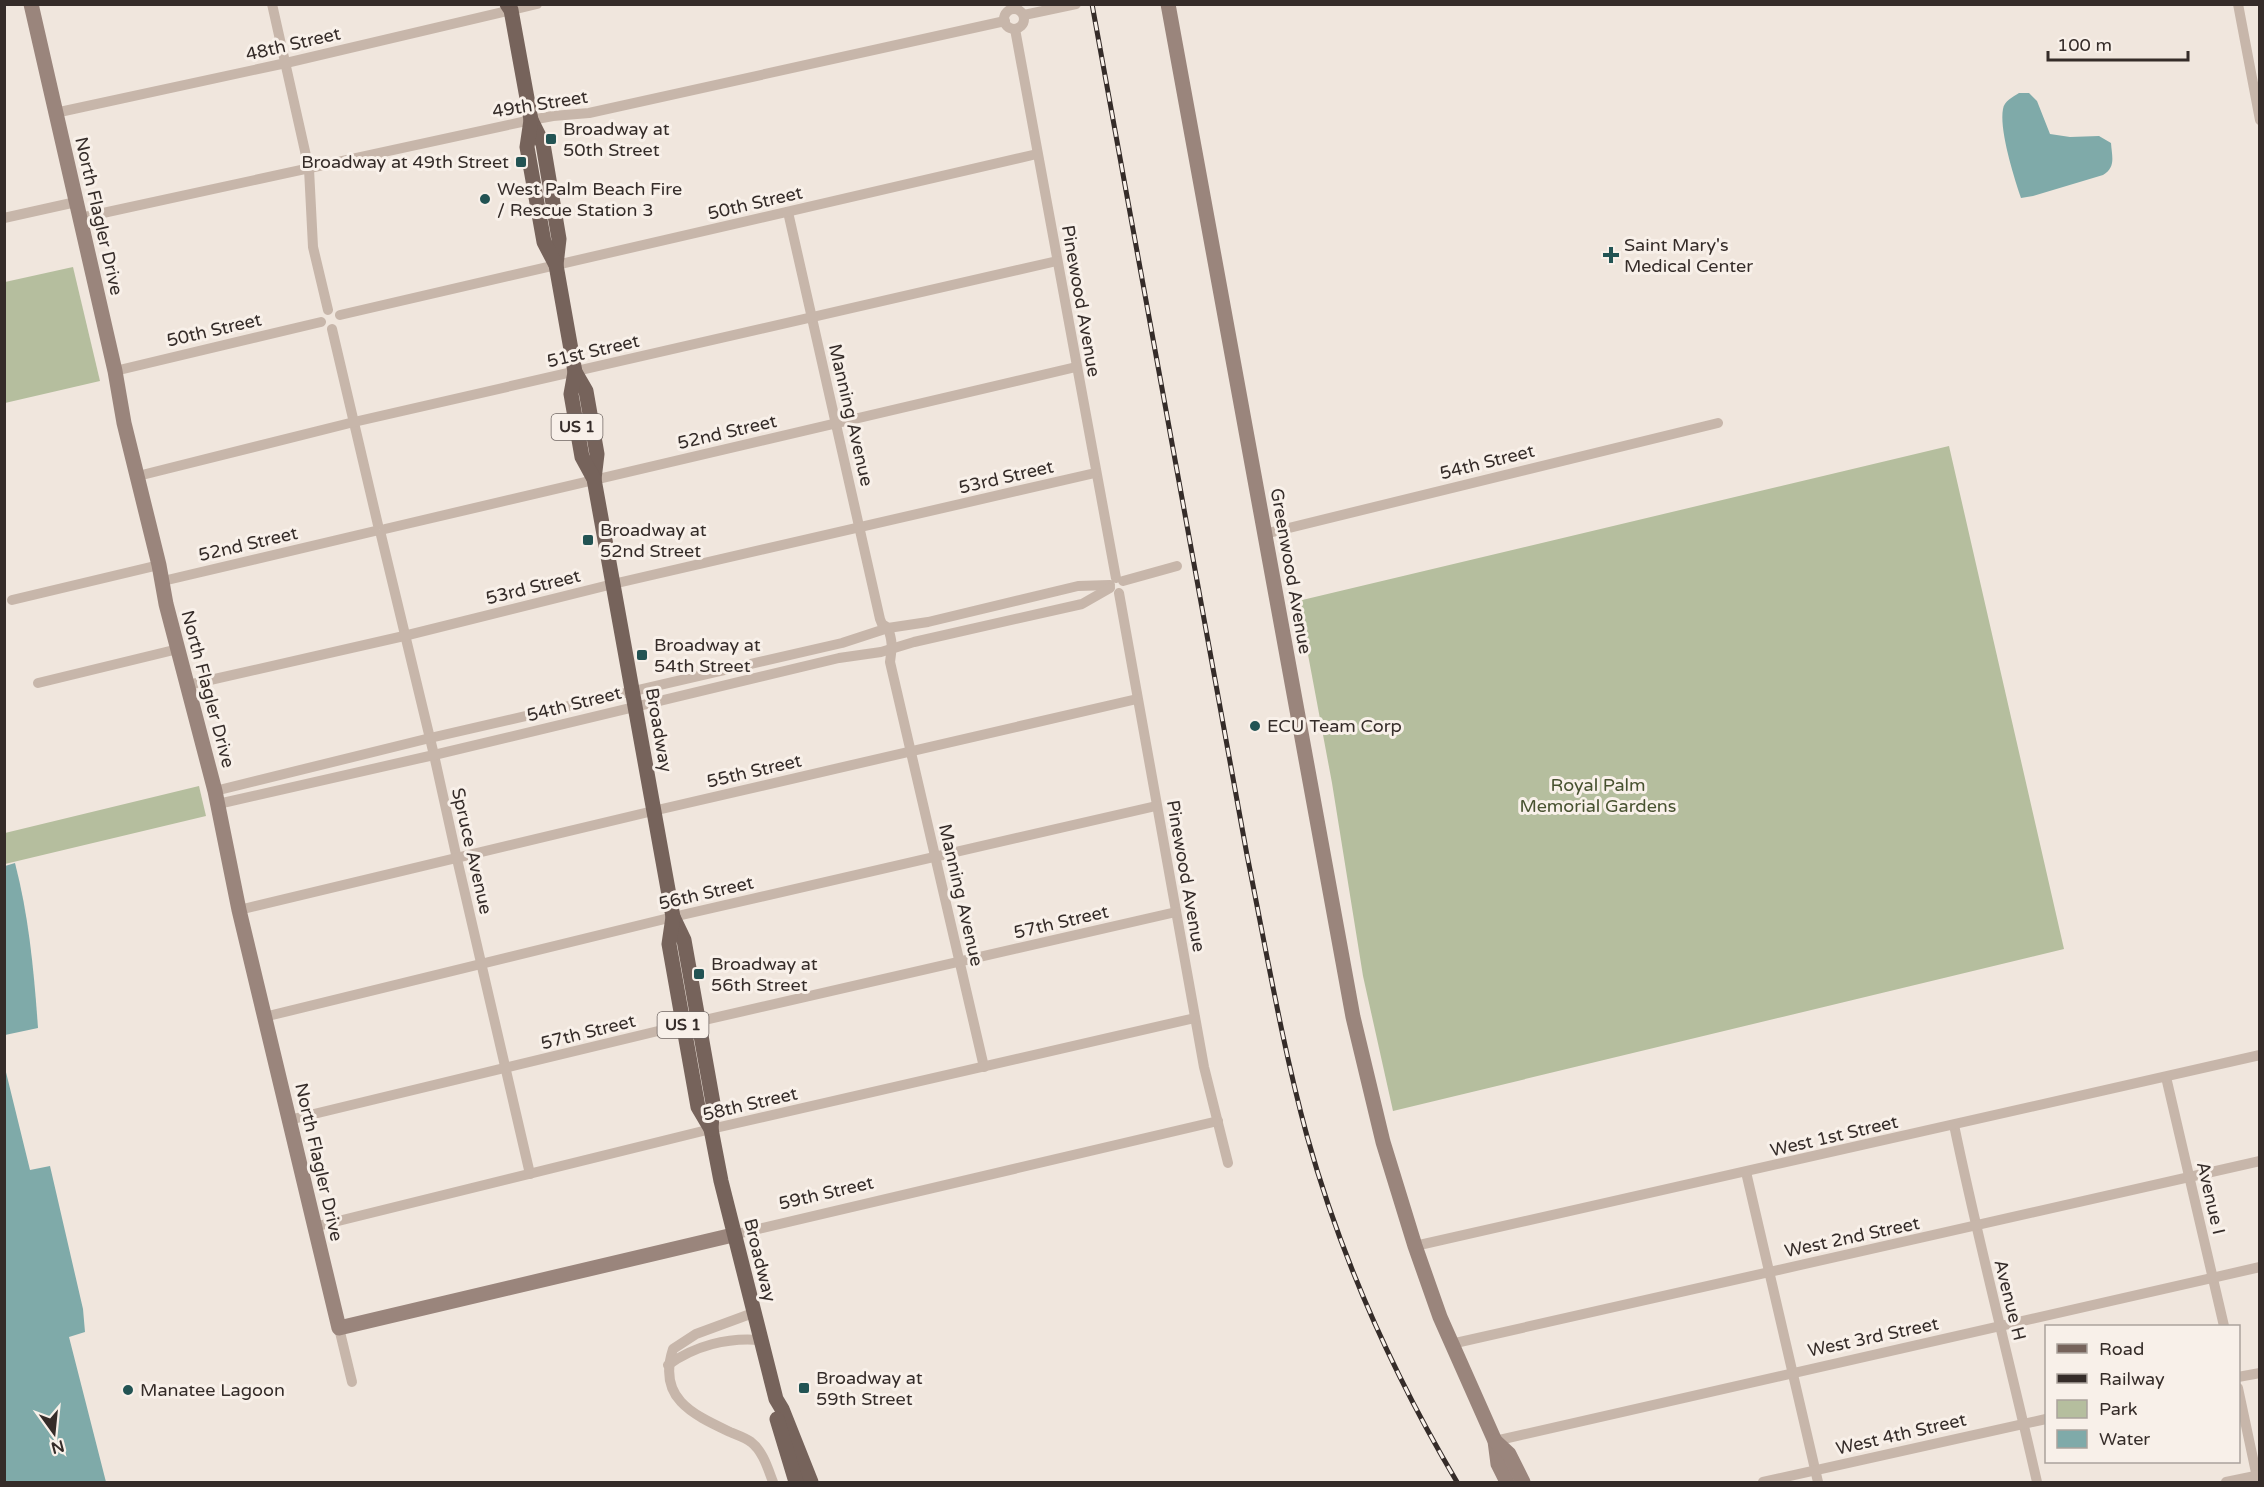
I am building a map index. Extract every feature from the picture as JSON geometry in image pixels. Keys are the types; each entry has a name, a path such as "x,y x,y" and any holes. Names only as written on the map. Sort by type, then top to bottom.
{"main road":[{"name":"Broadway","path":"510,6 531,120 527,147 544,242 556,265 575,372 586,391 596,443 594,479 673,917 669,944 691,1023 698,1107 711,1129 733,1235 776,1400 782,1409 811,1482"},
{"name":"Broadway","path":"776,1400 773,1407 796,1482"}],"street":[{"name":"North Flagler Drive","path":"31,4 115,371 124,423 163,581 166,604 217,797 239,910 352,1382"},
{"path":"273,4 309,169 313,247 328,310"},
{"name":"48th Street","path":"55,113 286,63 510,6 537,4"},
{"path":"1024,15 1076,4"},
{"name":"Greenwood Avenue","path":"1168,4 1353,1017 1383,1142 1415,1246 1451,1344 1495,1441"},
{"path":"2238,4 2259,120"},
{"path":"1012,7 1024,15 1023,24 1016,29 1010,28 1005,21 1007,12 1012,7"},
{"name":"49th Street","path":"80,218 531,120 589,113 1005,21"},
{"name":"Pinewood Avenue","path":"1016,29 1204,1067 1228,1163"},
{"name":"50th Street","path":"340,315 1037,154"},
{"path":"4,218 76,202"},
{"name":"Manning Avenue","path":"788,212 984,1067"},
{"name":"51st Street","path":"138,476 354,422 1057,261"},
{"path":"328,310 335,310 340,315 340,324 332,329 326,328 321,322 323,313 328,310"},
{"name":"50th Street","path":"115,371 321,322"},
{"name":"Spruce Avenue","path":"332,329 434,755 530,1174"},
{"name":"52nd Street","path":"163,581 1076,367"},
{"name":"54th Street","path":"1264,534 1718,423"},
{"name":"53rd Street","path":"188,685 1095,473"},
{"path":"12,600 159,565"},
{"name":"54th Street","path":"217,797 430,738 845,657 888,653 914,642 1082,604 1115,585 1177,566"},
{"name":"54th Street","path":"217,797 434,755 842,643 882,628 916,624 1078,586 1115,585"},
{"path":"38,683 178,649"},
{"name":"55th Street","path":"239,910 1137,699"},
{"name":"56th Street","path":"264,1017 673,917 1156,806"},
{"name":"57th Street","path":"289,1120 691,1023 1176,912"},
{"name":"58th Street","path":"314,1227 711,1129 1195,1018"},
{"name":"West 1st Street","path":"1415,1246 2259,1055"},
{"name":"Avenue I","path":"2166,1077 2224,1325"},
{"name":"59th Street","path":"339,1328 1218,1121"},
{"name":"Avenue H","path":"1954,1125 1975,1227 2025,1424 2037,1482"},
{"name":"West 2nd Street","path":"1451,1344 2259,1161"},
{"path":"1746,1172 1818,1482"},
{"name":"West 3rd Street","path":"1495,1441 2259,1266"},
{"path":"753,1313 696,1334 672,1349 667,1373 676,1397 688,1409 752,1443 764,1458 772,1482"},
{"path":"668,1365 679,1357 714,1344 744,1339 760,1340"},
{"path":"2240,1377 2259,1372"},
{"path":"2226,1482 2258,1478 2240,1397"},
{"name":"West 4th Street","path":"1763,1482 2045,1419"},
{"path":"1495,1441 1498,1464 1507,1482"},
{"path":"1495,1441 1509,1454 1523,1482"}],"green space":[{"path":"73,267 100,381 5,403 5,282"},
{"name":"Royal Palm Memorial Gardens","path":"1949,446 2064,949 1393,1111 1363,976 1332,783 1298,601"},
{"path":"199,786 206,816 5,864 5,833"}],"water":[{"path":"2019,93 2029,93 2037,101 2050,134 2070,137 2099,136 2111,143 2112,165 2110,169 2103,175 2021,198 2008,154 2002,118 2005,104"},
{"path":"15,863 30,945 38,1028 5,1035 5,866"},
{"path":"4,1064 30,1170 50,1166 83,1309 85,1332 69,1337 106,1482 5,1482"}],"railway":[{"path":"1092,4 1247,855 1298,1101 1321,1181 1353,1271 1411,1400 1457,1482"}],"place":[{"name":"Broadway at 50th Street","path":"551,139"},
{"name":"Broadway at 49th Street","path":"521,162"},
{"name":"West Palm Beach Fire / Rescue Station 3","path":"485,199"},
{"name":"Saint Mary's Medical Center","path":"1611,255"},
{"name":"Broadway at 52nd Street","path":"588,540"},
{"name":"Broadway at 54th Street","path":"642,655"},
{"name":"ECU Team Corp","path":"1255,726"},
{"name":"Broadway at 56th Street","path":"699,974"},
{"name":"Broadway at 59th Street","path":"804,1388"},
{"name":"Manatee Lagoon","path":"128,1390"}]}
